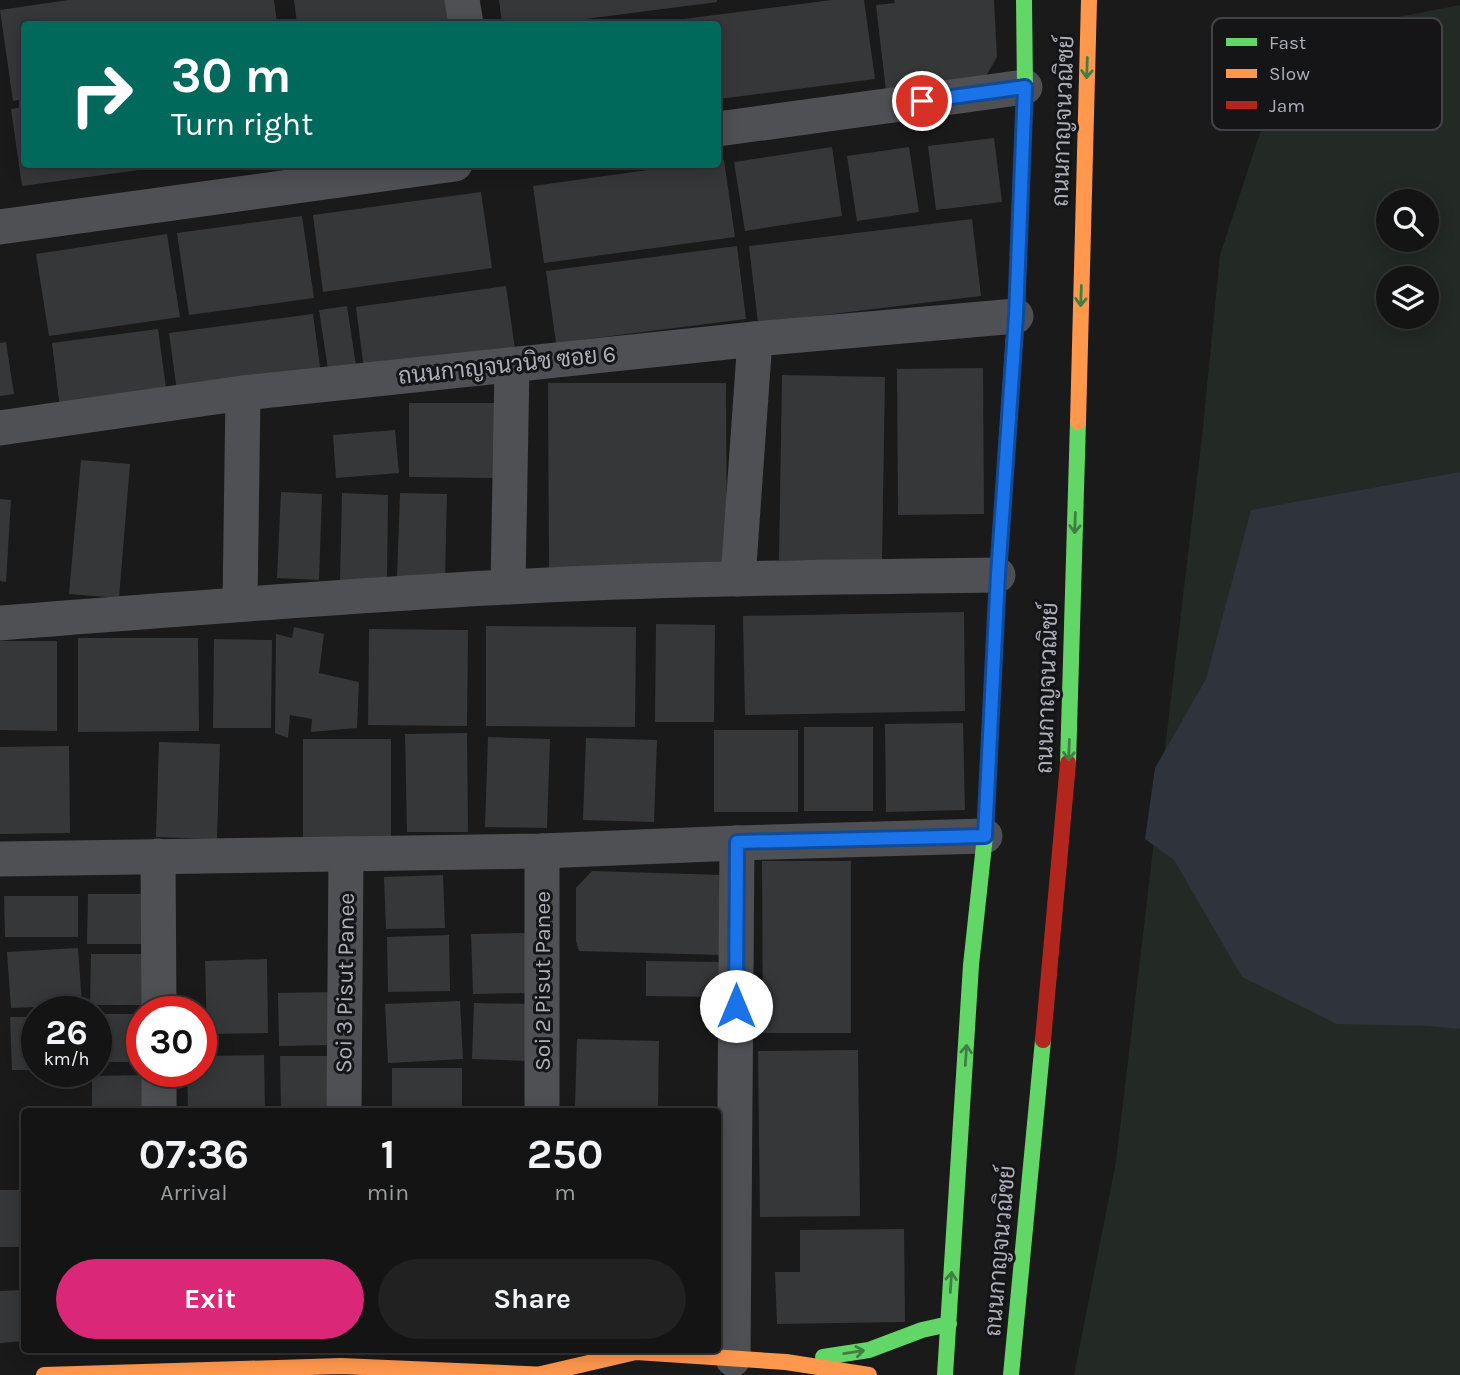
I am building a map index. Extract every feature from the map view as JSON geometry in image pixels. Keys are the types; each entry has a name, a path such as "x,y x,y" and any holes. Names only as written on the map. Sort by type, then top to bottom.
{"main road":[{"name":"ถนนกาญจนวณิชย์","path":"945,1375 971,965 985,836 998,575 1016,316 1025,87 1024,0"},
{"name":"ถนนกาญจนวณิชย์","path":"1011,1375 1068,778 1089,0"},
{"path":"786,1362 869,1350 922,1330 948,1324"},
{"path":"44,1375 160,1360 342,1358 543,1366 629,1353"},
{"path":"650,1353 786,1362 869,1375"}],"street":[{"path":"462,0 466,21"},
{"path":"721,129 1025,87"},
{"path":"2,217 421,168"},
{"name":"ถนนกาญจนวนิช ซอย 6","path":"0,428 243,393 755,339 1016,316"},
{"path":"738,579 755,339"},
{"path":"508,587 512,365"},
{"path":"240,604 243,393"},
{"path":"0,623 508,587 738,579 998,575"},
{"path":"0,859 542,851 737,842 985,836"},
{"path":"733,1359 737,842"},
{"name":"Soi 2 Pisut Panee","path":"542,851 542,1108"},
{"name":"Soi 3 Pisut Panee","path":"344,1108 346,854"},
{"path":"158,856 159,996"},
{"path":"159,1087 159,1108"}],"shaded area":[{"path":"1460,5 1460,1375 1074,1375 1116,1162 1202,436 1220,255 1263,130 1442,130 1442,18 1393,18"},
{"path":"1460,472 1460,1029 1337,1024 1242,977 1174,860 1145,839 1155,768 1206,679 1251,510"}],"building":[{"path":"68,0 274,0 277,21 21,21 21,100 13,101 0,10"},
{"path":"294,0 447,0 450,21 297,21"},
{"path":"499,0 717,0 569,21 502,21"},
{"path":"832,0 864,0 875,79 721,99 721,21 684,19"},
{"path":"894,0 994,0 997,57 983,81 886,91 876,5 895,3"},
{"path":"21,107 21,168 153,168 22,186 11,109"},
{"path":"994,138 1002,202 936,210 928,146"},
{"path":"832,147 842,216 745,231 734,162"},
{"path":"909,147 919,212 857,221 847,156"},
{"path":"721,160 724,160 735,237 544,263 533,186 662,168 721,168"},
{"path":"481,192 492,268 323,292 313,215"},
{"path":"302,216 314,298 189,315 177,233"},
{"path":"972,219 981,296 758,323 749,246"},
{"path":"167,234 180,317 49,336 36,254"},
{"path":"737,246 746,319 556,343 546,271"},
{"path":"506,286 515,349 364,370 356,307"},
{"path":"347,306 357,372 329,376 319,310"},
{"path":"313,314 321,374 177,392 169,333"},
{"path":"158,329 167,395 60,409 52,343"},
{"path":"6,342 14,394 0,396 0,343"},
{"path":"983,368 984,514 898,515 897,369"},
{"path":"782,375 885,377 882,562 779,560"},
{"path":"548,383 726,383 727,569 549,569"},
{"path":"409,403 494,403 494,478 409,477"},
{"path":"395,430 399,473 336,478 333,435"},
{"path":"81,460 130,464 119,598 69,594"},
{"path":"281,492 322,494 319,580 277,578"},
{"path":"342,493 388,495 387,581 340,580"},
{"path":"400,493 447,494 445,579 397,578"},
{"path":"0,499 11,500 6,582 0,581"},
{"path":"964,612 965,711 745,715 743,616"},
{"path":"656,624 715,625 714,722 655,722"},
{"path":"486,626 636,627 635,727 486,726"},
{"path":"294,627 324,634 319,673 359,682 357,728 311,732 312,719 290,715 288,738 275,733 276,634 292,638"},
{"path":"369,629 468,630 467,726 368,725"},
{"path":"78,638 198,638 199,731 78,732"},
{"path":"214,639 272,640 271,728 213,728"},
{"path":"0,641 57,641 57,731 0,730"},
{"path":"963,723 965,810 886,812 885,724"},
{"path":"804,727 873,727 873,811 804,811"},
{"path":"714,730 798,730 798,812 714,812"},
{"path":"467,733 468,832 407,832 405,734"},
{"path":"488,737 550,739 547,828 485,827"},
{"path":"586,738 657,740 654,822 583,820"},
{"path":"303,739 391,739 391,842 303,842"},
{"path":"159,742 220,744 217,839 156,837"},
{"path":"69,746 70,833 0,834 0,747"},
{"path":"762,861 851,861 851,1033 763,1033"},
{"path":"592,871 723,875 721,955 579,951 576,941 576,888"},
{"path":"443,875 445,928 386,929 384,877"},
{"path":"88,894 148,894 147,944 87,944"},
{"path":"4,896 78,896 78,937 5,937"},
{"path":"529,933 531,993 473,994 471,934"},
{"path":"449,935 450,991 388,992 387,937"},
{"path":"78,948 81,996 21,996 21,1008 11,1008 7,952"},
{"path":"91,954 149,954 149,996 126,996 126,1005 112,1005 112,996 90,996"},
{"path":"267,959 268,1033 217,1034 217,996 206,996 205,961"},
{"path":"646,961 724,962 723,997 646,996"},
{"path":"333,992 334,1045 279,1046 278,993"},
{"path":"460,1001 463,1059 388,1063 385,1004"},
{"path":"474,1003 529,1004 528,1061 472,1059"},
{"path":"112,1014 126,1014 126,1062 112,1062"},
{"path":"10,1017 21,1017 21,1070 12,1070"},
{"path":"577,1039 659,1041 658,1108 575,1106"},
{"path":"858,1050 860,1216 760,1217 758,1051"},
{"path":"264,1055 265,1108 188,1108 187,1087 217,1087 217,1056"},
{"path":"280,1056 334,1056 335,1108 281,1108"},
{"path":"392,1068 462,1068 462,1108 392,1108"},
{"path":"126,1075 126,1087 149,1087 149,1108 92,1108 92,1087 112,1087 112,1076"},
{"path":"0,1190 21,1190 21,1247 0,1247"},
{"path":"904,1229 905,1322 777,1324 775,1272 800,1272 800,1230"},
{"path":"21,1290 21,1341 0,1343 0,1291"}],"traffic: fast":[{"path":"1017,292 1025,87 1024,0"},
{"path":"1068,763 1078,422"},
{"path":"945,1375 971,965 985,836 991,712"},
{"path":"1011,1375 1043,1040"},
{"path":"823,1357 869,1350 922,1330 949,1324"}],"traffic: slow":[{"path":"1078,422 1089,0"},
{"path":"991,712 1017,292"},
{"path":"541,1374 632,1353"},
{"path":"651,1353 786,1362 869,1375"},
{"path":"44,1375 341,1366 548,1375"}],"traffic: jam":[{"path":"1043,1040 1068,763"}],"route":[{"path":"736,1006 737,842 985,836 998,575 1016,316 1025,87 922,101"}]}
